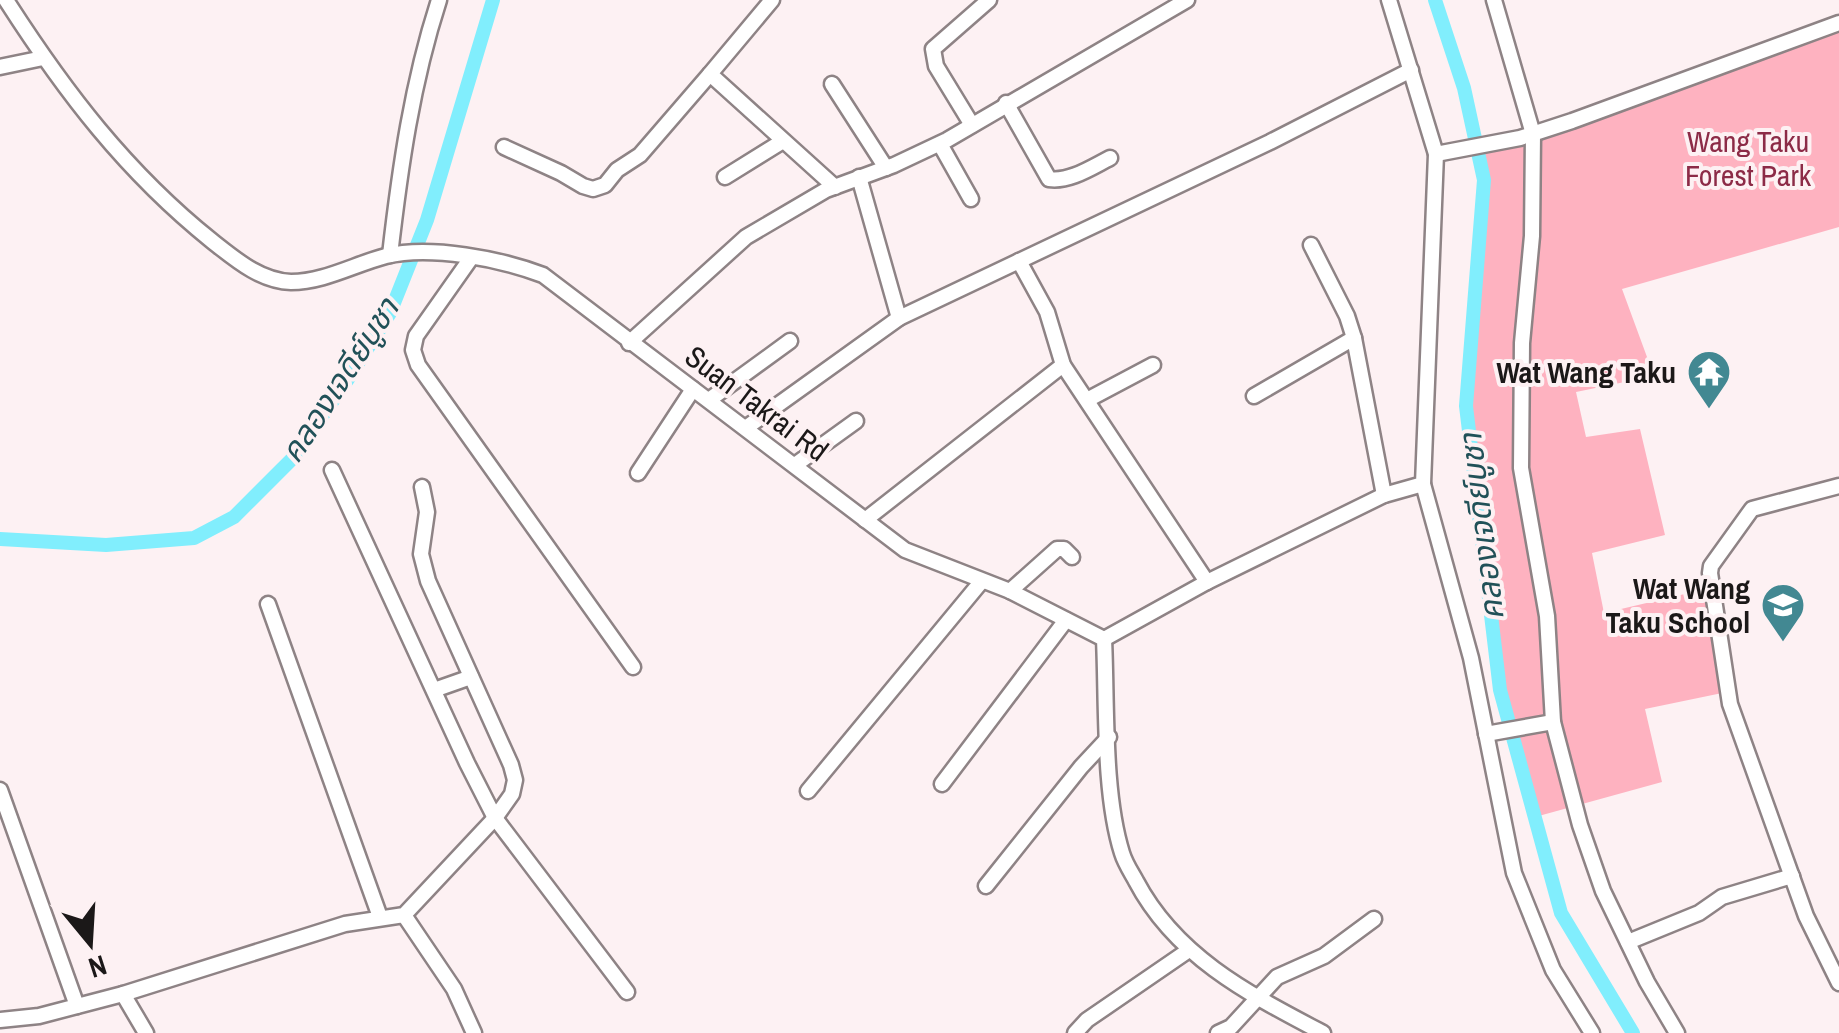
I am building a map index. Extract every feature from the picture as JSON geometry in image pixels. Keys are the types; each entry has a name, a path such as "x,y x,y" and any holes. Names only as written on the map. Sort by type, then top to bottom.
{"street":[{"name":"Suan Takrai Rd","path":"6,0 43,58 139,178 244,266 288,282 398,255 442,254 516,265 542,274 905,550 1010,591 1104,639"},
{"path":"398,255 402,157 424,47 438,0"},
{"path":"504,148 562,172 583,186 605,186 618,170 640,154 772,0"},
{"path":"972,125 936,66 932,49 989,0"},
{"path":"630,343 746,237 800,203 940,144 1187,0"},
{"path":"1389,0 1443,152 1423,484 1491,733 1514,872 1553,970 1592,1033"},
{"path":"1494,0 1527,136 1532,236 1522,344 1521,468 1548,616 1552,722 1603,891 1677,1033"},
{"path":"1443,152 1527,136 1839,22"},
{"path":"0,67 43,58"},
{"path":"747,427 899,318 1270,142 1411,70"},
{"path":"710,74 835,187"},
{"path":"832,84 886,168"},
{"path":"1006,103 1049,179 1071,177 1110,158"},
{"path":"725,177 783,141"},
{"path":"940,144 972,200"},
{"path":"859,177 899,318"},
{"path":"1311,245 1354,338 1384,495"},
{"path":"471,258 416,336 412,350 418,365 634,666"},
{"path":"1019,261 1046,312 1063,365 1207,582"},
{"path":"1254,396 1354,338"},
{"path":"709,400 790,341"},
{"path":"864,520 1063,365"},
{"path":"1087,400 1153,365"},
{"path":"638,474 693,389"},
{"path":"796,465 856,421"},
{"path":"332,470 496,818 627,992"},
{"path":"1323,1033 1257,999 1189,950 1147,902 1122,855 1112,798 1104,639 1207,582 1384,495 1423,484"},
{"path":"1839,486 1752,509 1711,566 1710,573 1730,704 1817,941 1839,983"},
{"path":"0,1020 40,1016 345,924 404,915 496,818 512,794 512,765 428,581 420,554 428,512 422,487"},
{"path":"1010,591 1057,549 1064,549 1072,557"},
{"path":"808,792 981,582"},
{"path":"268,604 380,917"},
{"path":"942,784 1066,620"},
{"path":"434,690 471,677"},
{"path":"1491,733 1552,722"},
{"path":"986,886 1081,766 1109,737"},
{"path":"0,790 76,1006"},
{"path":"1628,942 1700,913 1722,897 1792,876"},
{"path":"404,915 454,990 474,1033"},
{"path":"1218,1033 1231,1027 1278,977 1324,956 1374,919"},
{"path":"1075,1033 1189,950"},
{"path":"123,994 146,1033"},
{"path":"40,1016 50,1033"}],"green space":[{"name":"Wang Taku Forest Park","path":"1839,32 1839,227 1622,289 1654,376 1576,392 1586,437 1640,429 1665,535 1592,553 1604,613 1706,589 1727,692 1645,709 1662,782 1535,817 1500,690 1466,406 1484,180 1477,147 1541,139 1640,99"}],"waterway":[{"name":"คลองเจดีย์บูชา","path":"0,539 106,545 194,538 234,517 292,459 390,313 427,220 493,0"},
{"name":"คลองเจดีย์บูชา","path":"1435,0 1464,88 1484,180 1466,406 1500,690 1561,913 1633,1033"}],"place":[{"name":"Wat Wang Taku","path":"1709,410"},
{"name":"Wat Wang Taku School","path":"1783,643"}]}
